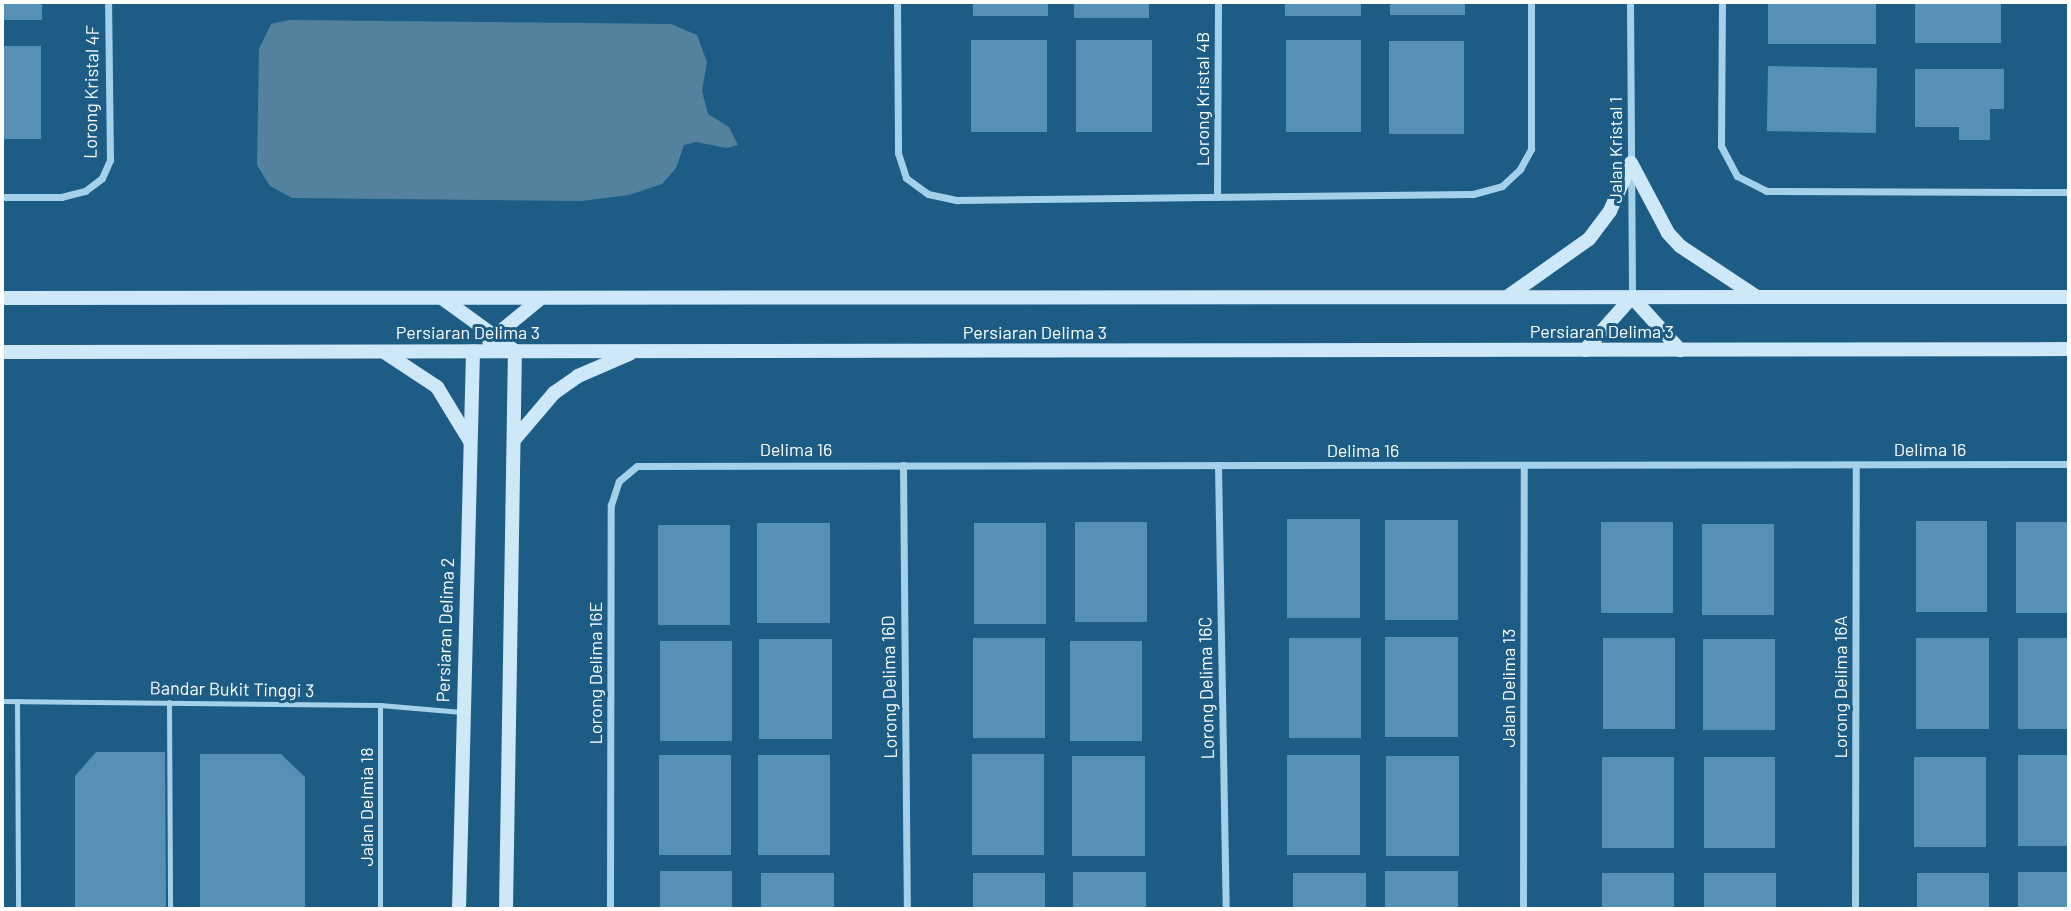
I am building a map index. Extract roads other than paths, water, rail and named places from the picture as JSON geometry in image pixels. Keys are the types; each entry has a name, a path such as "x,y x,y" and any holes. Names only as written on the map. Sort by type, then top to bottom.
{"street":[{"name":"Lorong Kristal 4F","path":"2,197 61,197 85,191 102,178 110,160 108,2"},
{"path":"897,2 898,153 906,178 928,194 957,200 1473,194 1502,186 1520,169 1531,149 1531,2"},
{"name":"Lorong Kristal 4B","path":"1217,197 1218,2"},
{"name":"Jalan Kristal 1","path":"1630,2 1632,297"},
{"path":"1722,2 1721,146 1737,176 1766,191 2069,192"},
{"path":"1507,297 1589,239 1610,211 1631,163"},
{"path":"1631,163 1668,233 1680,246 1757,297"},
{"path":"1585,350 1632,297 1680,350"},
{"name":"Persiaran Delima 3","path":"2,298 2069,297"},
{"path":"442,298 515,351 506,909"},
{"path":"473,351 496,337 541,298"},
{"name":"Persiaran Delima 3","path":"2,352 2069,349"},
{"name":"Persiaran Delima 2","path":"459,909 473,351"},
{"path":"514,440 554,393 578,376 636,351"},
{"path":"383,352 437,387 470,442"},
{"name":"Delima 16","path":"656,464 2069,464"},
{"name":"Lorong Delima 16E","path":"610,909 611,505 619,481 637,466 656,464"},
{"name":"Lorong Delima 16D","path":"903,465 907,909"},
{"name":"Lorong Delima 16C","path":"1218,465 1226,909"},
{"name":"Lorong Delima 16A","path":"1855,909 1856,465"},
{"name":"Jalan Delima 13","path":"1523,909 1524,466"}],"lane":[{"name":"Bandar Bukit Tinggi 3","path":"2,701 380,705 462,712"},
{"path":"17,701 18,909"},
{"path":"169,702 170,909"},
{"name":"Jalan Delmia 18","path":"380,705 380,909"}],"water":[{"path":"289,20 671,24 697,35 707,62 702,91 708,114 729,127 738,145 727,148 696,142 684,145 676,168 662,184 629,195 582,201 292,198 270,186 257,165 259,49 271,24"}]}
